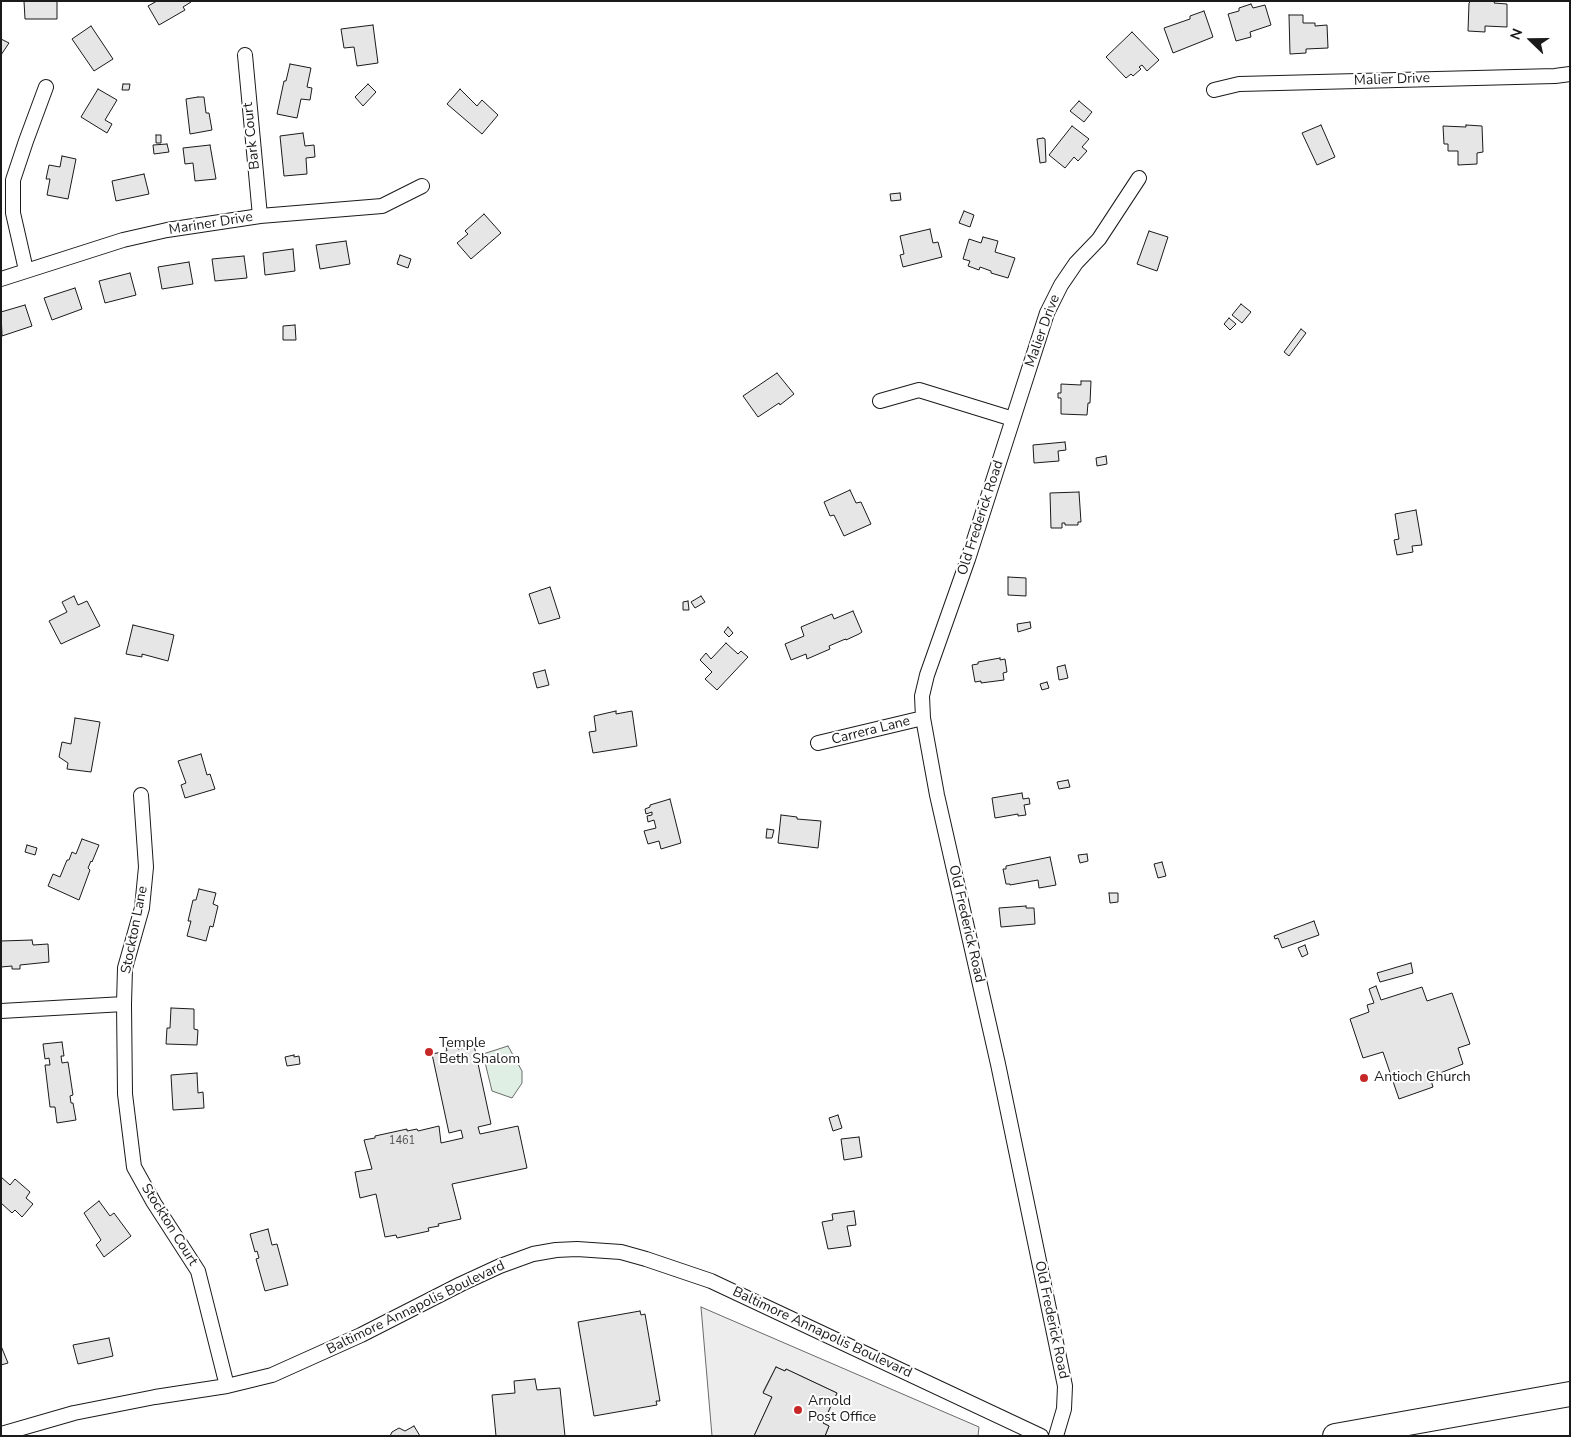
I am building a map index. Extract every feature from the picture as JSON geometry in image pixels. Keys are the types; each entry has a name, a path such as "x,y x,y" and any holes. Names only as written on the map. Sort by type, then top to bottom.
{"highway":[{"path":"1335,1436 1570,1394"}],"street":[{"name":"Bark Court","path":"244,56 260,216"},
{"name":"Malier Drive","path":"1214,90 1239,84 1555,76 1570,74"},
{"path":"26,270 13,213 14,180 46,87"},
{"name":"Malier Drive","path":"1013,419 1047,314 1061,285 1076,262 1099,238 1139,178"},
{"name":"Mariner Drive","path":"1,279 123,240 167,230 260,216 382,206 422,186"},
{"path":"880,401 919,390 1013,419"},
{"name":"Old Frederick Road","path":"1013,419 968,559 927,675 922,696 923,718 937,795 998,1064 1065,1386 1064,1409 1056,1436"},
{"name":"Carrera Lane","path":"818,743 923,718"},
{"name":"Stockton Lane","path":"125,1094 125,968 142,908 146,867 141,795"},
{"path":"1,1011 124,1004"},
{"name":"Stockton Court","path":"125,1094 134,1167 154,1203 198,1271 227,1386"},
{"name":"Baltimore Annapolis Boulevard","path":"1,1434 74,1413 155,1397 227,1386 272,1375 361,1335 500,1266 533,1254 556,1250 596,1249 621,1252 711,1281 1041,1436"}],"green space":[{"path":"508,1046 522,1071 522,1083 512,1098 492,1091 483,1054"}],"shaded area":[{"path":"701,1307 979,1427 978,1436 825,1436 829,1426 823,1423 837,1393 786,1369 785,1371 776,1367 763,1392 772,1397 754,1436 712,1436"}],"building":[{"path":"24,1 57,1 57,19 25,19"},
{"path":"157,1 191,2 183,7 185,10 159,25 148,6"},
{"path":"1471,1 1495,1 1494,3 1507,4 1507,27 1485,26 1485,32 1468,31 1469,3"},
{"path":"1251,4 1253,8 1265,5 1271,25 1250,32 1251,37 1236,41 1228,14 1239,11 1239,8"},
{"path":"1204,11 1213,37 1173,53 1164,28 1190,19 1190,16"},
{"path":"1289,15 1303,15 1303,23 1315,23 1315,26 1327,25 1328,48 1306,49 1306,53 1290,54"},
{"path":"373,25 378,63 357,66 354,47 344,48 341,29"},
{"path":"91,26 113,59 94,71 72,39"},
{"path":"1132,32 1159,60 1147,71 1142,65 1139,67 1141,69 1133,76 1131,74 1126,78 1106,57"},
{"path":"1,39 9,43 1,55"},
{"path":"290,64 311,68 307,87 312,88 310,100 301,99 297,118 277,114 284,81 286,81"},
{"path":"123,84 130,84 129,90 122,90"},
{"path":"368,84 376,92 363,106 355,97"},
{"path":"98,89 117,100 105,120 112,124 107,133 81,117"},
{"path":"460,89 477,106 482,100 498,115 482,134 447,104"},
{"path":"204,97 206,113 209,113 212,130 190,134 186,99"},
{"path":"1079,101 1092,112 1084,122 1070,111"},
{"path":"1321,125 1335,157 1317,165 1302,133"},
{"path":"1466,125 1482,126 1483,152 1477,153 1477,164 1458,165 1458,151 1448,151 1448,144 1444,144 1443,126 1466,127"},
{"path":"1072,126 1089,139 1082,147 1087,151 1078,161 1074,157 1065,168 1049,155"},
{"path":"303,133 305,146 314,145 315,157 306,158 307,174 284,176 280,136"},
{"path":"156,135 161,135 161,143 156,143"},
{"path":"1037,139 1045,139 1046,162 1040,163"},
{"path":"167,144 169,152 154,154 153,145"},
{"path":"210,145 216,179 195,181 193,163 185,164 183,148"},
{"path":"62,156 76,159 68,199 47,195 50,179 46,179 49,165 60,167"},
{"path":"144,174 149,194 116,201 112,181"},
{"path":"900,193 901,200 891,201 890,194"},
{"path":"964,211 974,215 970,227 959,223"},
{"path":"484,214 501,233 471,259 457,243 468,234 465,231"},
{"path":"930,229 933,243 938,242 942,257 903,267 900,255 904,254 900,236"},
{"path":"1149,231 1168,237 1157,271 1137,264"},
{"path":"983,237 998,241 995,252 1015,258 1008,278 991,273 991,271 980,267 979,270 968,266 970,261 963,259 969,239 981,243"},
{"path":"346,241 350,264 320,269 316,245"},
{"path":"293,249 295,271 265,275 263,253"},
{"path":"400,255 411,259 408,268 397,264"},
{"path":"244,256 247,278 215,281 212,259"},
{"path":"189,262 193,284 162,289 158,267"},
{"path":"130,273 136,295 105,303 99,281"},
{"path":"75,288 82,309 52,320 44,298"},
{"path":"1241,304 1251,312 1242,323 1232,315"},
{"path":"25,305 32,326 2,336 1,312"},
{"path":"1229,318 1236,324 1230,330 1224,324"},
{"path":"295,325 296,340 283,340 283,326"},
{"path":"1301,329 1306,333 1289,356 1284,352"},
{"path":"777,373 794,394 780,405 779,403 758,417 743,396"},
{"path":"1081,381 1091,381 1090,403 1088,403 1087,415 1061,414 1061,398 1058,398 1058,393 1061,393 1061,384 1081,385"},
{"path":"1065,442 1066,450 1058,451 1059,461 1034,463 1033,445"},
{"path":"1106,456 1107,464 1097,466 1096,458"},
{"path":"850,490 856,503 861,502 871,524 844,536 834,515 830,516 824,502"},
{"path":"1079,492 1081,522 1078,522 1078,525 1065,525 1065,523 1062,523 1062,528 1051,528 1050,493"},
{"path":"1416,510 1422,545 1412,546 1413,552 1397,555 1394,540 1399,539 1395,514"},
{"path":"1008,577 1026,578 1026,596 1008,595"},
{"path":"550,587 560,618 539,624 529,594"},
{"path":"74,596 78,605 87,601 100,626 61,644 49,621 67,612 62,602"},
{"path":"701,596 705,602 695,608 691,602"},
{"path":"688,601 689,610 683,610 683,602"},
{"path":"853,611 862,632 829,646 830,649 807,659 806,654 791,660 785,644 804,636 801,627 832,614 834,619"},
{"path":"1030,622 1031,628 1018,632 1017,624"},
{"path":"133,625 174,635 168,661 142,654 142,657 126,654"},
{"path":"728,627 733,633 729,637 724,632"},
{"path":"726,643 738,654 741,651 748,657 717,690 705,679 712,672 700,660 706,653 711,659"},
{"path":"1000,658 1000,660 1005,659 1007,672 1003,673 1004,680 975,682 972,665"},
{"path":"1065,665 1068,678 1059,680 1057,667"},
{"path":"545,670 549,685 537,688 533,673"},
{"path":"1047,682 1049,688 1042,690 1040,684"},
{"path":"616,711 616,714 632,711 637,746 593,753 589,732 596,731 594,716"},
{"path":"75,718 100,722 91,772 67,769 68,763 59,757 62,742 71,744"},
{"path":"201,754 207,775 210,774 215,789 185,798 181,785 186,783 178,761"},
{"path":"1068,780 1070,787 1059,789 1057,782"},
{"path":"1022,793 1023,799 1029,798 1030,804 1024,805 1026,815 1018,816 1018,814 995,818 992,798"},
{"path":"670,799 681,843 661,849 659,841 648,844 644,831 656,828 654,820 648,822 647,816 652,815 652,812 646,814 645,809 650,807 650,805"},
{"path":"781,815 797,817 797,819 821,821 818,848 778,843"},
{"path":"767,829 774,830 772,838 766,838"},
{"path":"82,839 99,845 88,868 90,870 79,900 48,886 53,874 60,877 67,860 69,860 72,852 76,854"},
{"path":"27,845 37,848 35,855 25,852"},
{"path":"1087,854 1088,861 1080,863 1078,855"},
{"path":"1050,857 1056,885 1039,888 1038,880 1006,884 1003,869 1006,869 1006,866"},
{"path":"1162,862 1166,876 1158,878 1154,864"},
{"path":"199,889 216,893 213,904 218,906 213,927 210,926 206,941 187,936 193,900 196,900"},
{"path":"1109,893 1118,893 1118,902 1110,903"},
{"path":"1026,906 1026,908 1034,908 1035,924 1001,927 999,908"},
{"path":"1314,921 1319,935 1282,948 1278,938 1275,939 1274,936"},
{"path":"32,940 33,945 48,944 49,962 20,965 20,969 12,969 12,966 1,967 1,941"},
{"path":"1305,945 1308,954 1302,957 1298,948"},
{"path":"1411,963 1413,973 1380,982 1377,973"},
{"path":"1376,986 1381,1000 1422,987 1427,1001 1452,993 1470,1044 1458,1048 1463,1064 1430,1077 1433,1087 1399,1099 1383,1052 1363,1058 1350,1019 1369,1012 1367,1005 1374,1003 1369,989"},
{"path":"171,1008 194,1009 194,1029 198,1030 197,1045 166,1044 167,1028 170,1028"},
{"path":"62,1042 64,1056 61,1056 62,1063 68,1062 73,1095 70,1096 76,1120 57,1123 55,1107 50,1107 45,1065 50,1065 49,1058 45,1059 43,1044"},
{"name":"Temple Beth Shalom","path":"456,1044 458,1049 474,1045 491,1124 478,1127 480,1134 518,1126 527,1168 452,1184 461,1219 438,1224 439,1226 428,1228 429,1231 397,1238 396,1235 385,1237 376,1194 360,1198 355,1172 372,1169 364,1140 407,1129 407,1131 417,1129 418,1131 439,1126 441,1143 463,1138 461,1130 449,1133 432,1054 447,1051 446,1047"},
{"path":"294,1055 294,1057 299,1056 300,1064 287,1066 285,1057"},
{"path":"197,1073 198,1093 203,1092 204,1108 173,1110 171,1075"},
{"path":"838,1115 842,1128 833,1131 829,1118"},
{"path":"859,1137 862,1157 844,1160 841,1139"},
{"path":"1,1177 10,1185 15,1179 30,1192 26,1198 33,1204 22,1217 15,1210 12,1213 1,1203"},
{"path":"99,1201 110,1216 114,1213 131,1236 104,1257 96,1245 101,1240 84,1213"},
{"path":"854,1211 856,1225 847,1226 851,1246 828,1249 822,1222 833,1220 832,1214"},
{"path":"268,1229 272,1245 277,1244 288,1285 265,1291 256,1259 259,1258 257,1251 255,1252 250,1234"},
{"path":"640,1311 641,1315 645,1314 660,1401 656,1401 657,1405 594,1416 578,1322"},
{"path":"109,1338 113,1356 78,1364 73,1345"},
{"path":"1,1346 8,1363 1,1365"},
{"name":"Arnold Post Office","path":"776,1367 785,1371 786,1369 837,1393 823,1423 829,1426 825,1436 754,1436 772,1397 763,1393"},
{"path":"535,1379 537,1390 560,1388 565,1436 496,1436 492,1395 515,1393 514,1381"},
{"path":"414,1426 420,1436 390,1436 392,1432 399,1428 405,1431"}],"place":[{"name":"Temple Beth Shalom","path":"429,1052"},
{"name":"Antioch Church","path":"1364,1078"},
{"name":"Arnold Post Office","path":"798,1410"}]}
